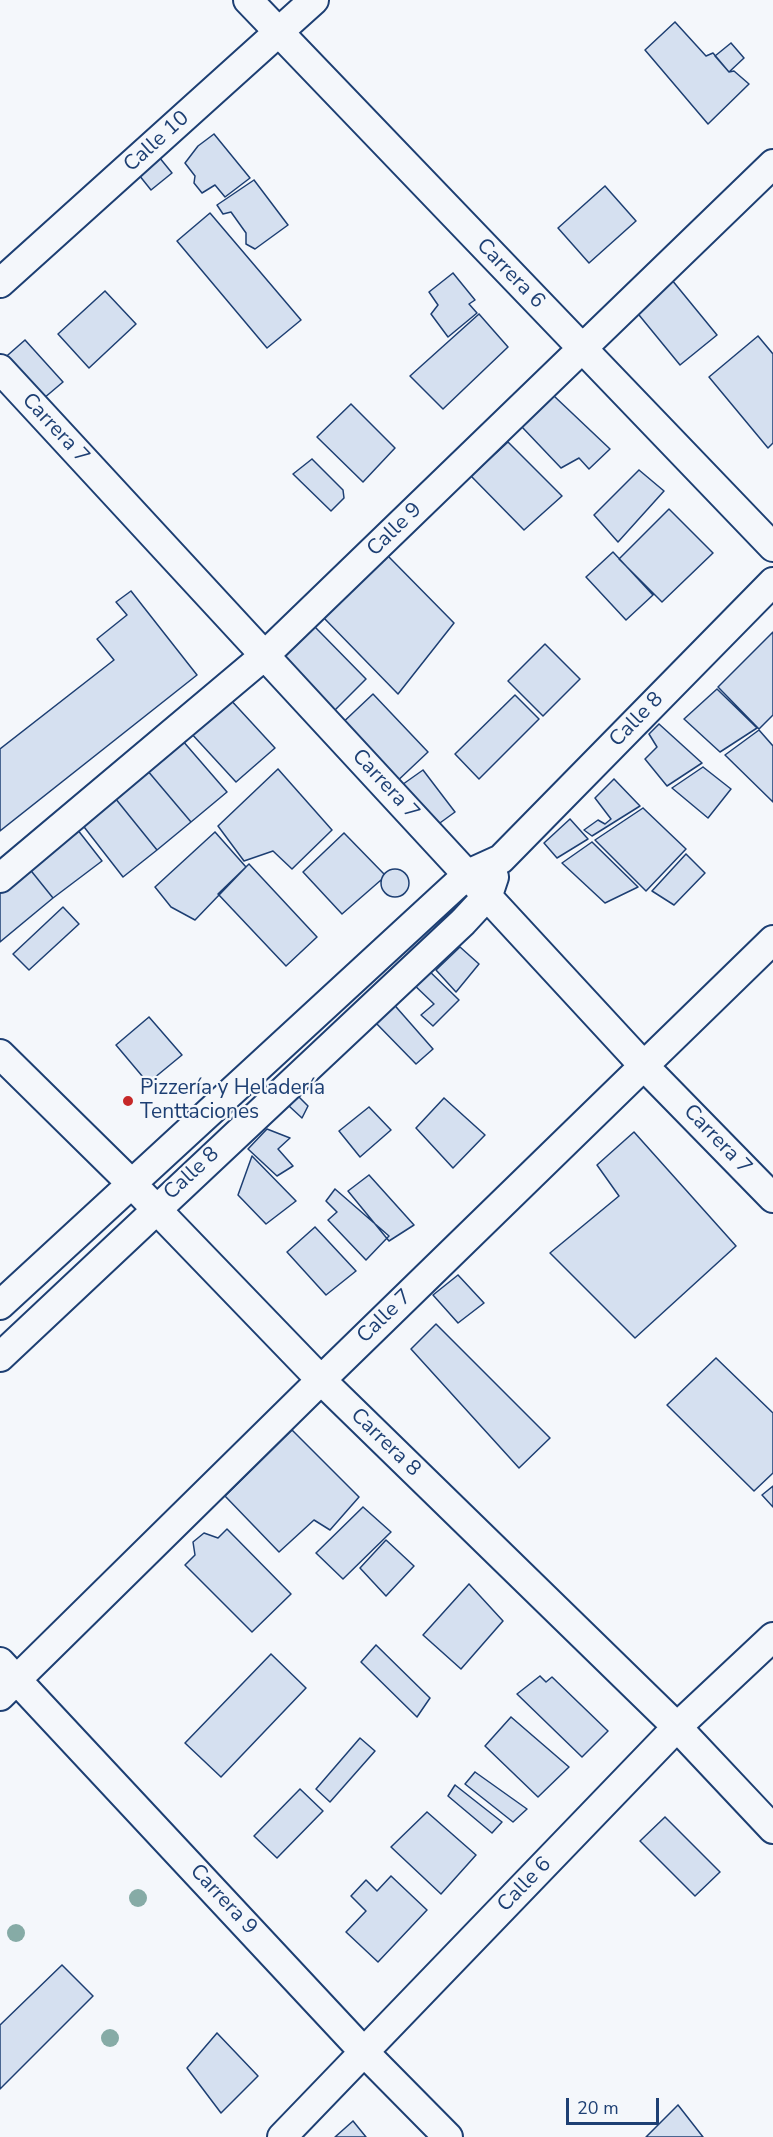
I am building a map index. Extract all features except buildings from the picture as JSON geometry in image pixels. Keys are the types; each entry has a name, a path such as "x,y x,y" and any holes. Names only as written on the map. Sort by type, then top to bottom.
{"street":[{"name":"Carrera 6","path":"248,0 773,547"},
{"name":"Calle 10","path":"0,283 314,0"},
{"name":"Calle 9","path":"0,878 264,656 773,164"},
{"name":"Carrera 7","path":"0,369 643,1065 773,1198"},
{"name":"Calle 8","path":"0,1305 468,874 501,859 773,582"},
{"name":"Calle 8","path":"0,1357 463,922 488,895 501,859"},
{"name":"Calle 7","path":"6,1679 321,1380 773,939"},
{"name":"Carrera 8","path":"0,1054 132,1184 321,1380 677,1726 773,1829"},
{"name":"Calle 6","path":"282,2137 677,1726 773,1637"},
{"name":"Carrera 9","path":"6,1679 448,2137"}],"place":[{"name":"Pizzería y Heladería Tenttaciones","path":"128,1101"}]}
